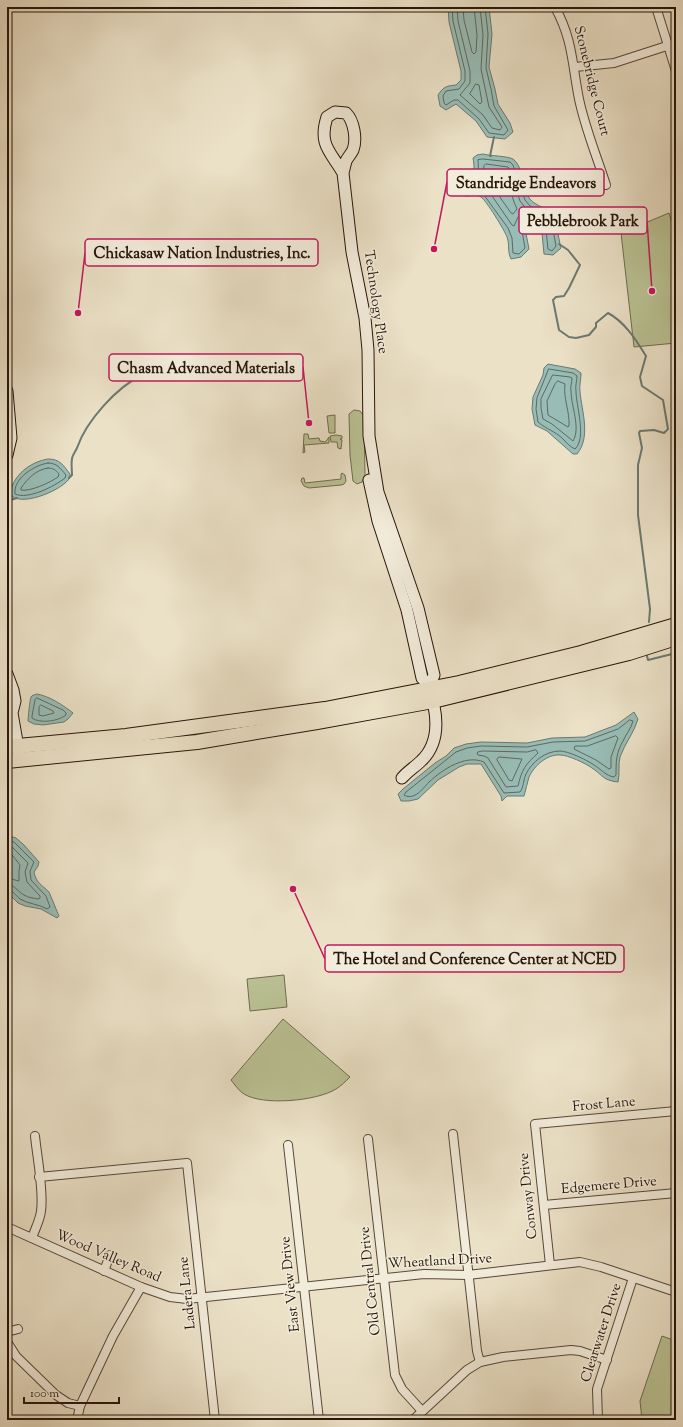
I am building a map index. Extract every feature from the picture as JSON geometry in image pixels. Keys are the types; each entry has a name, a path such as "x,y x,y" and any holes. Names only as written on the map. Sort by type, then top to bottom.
{"highway":[{"path":"431,691 581,653 676,626"},
{"path":"13,753 126,736 314,711 431,691 629,652 676,638"}],"street":[{"name":"Stonebridge Court","path":"555,7 568,34 575,67 579,100 606,185"},
{"path":"656,7 672,45 676,71"},
{"path":"575,67 614,63 672,45"},
{"name":"Technology Place","path":"343,173 326,148 324,133 326,117 336,112 346,113 352,120 355,144 346,162 343,173 352,252 365,318 368,350 369,436 378,492 418,608 434,675 431,691 436,720 436,733 433,743 423,759 402,778"},
{"path":"7,391 11,438 7,455"},
{"path":"7,674 15,700 12,713 13,753"},
{"name":"Frost Lane","path":"535,1124 676,1111"},
{"name":"Conway Drive","path":"535,1124 550,1266"},
{"path":"452,1134 477,1351 480,1362"},
{"path":"32,1238 38,1224 42,1199 34,1136"},
{"name":"Old Central Drive","path":"368,1139 395,1375 402,1389 422,1411"},
{"name":"East View Drive","path":"288,1145 319,1420"},
{"name":"Ladera Lane","path":"39,1177 187,1163 214,1420"},
{"name":"Edgemere Drive","path":"544,1205 676,1192"},
{"name":"Wood Valley Road","path":"7,1227 142,1287 170,1297 187,1299 201,1298"},
{"path":"104,1270 110,1256"},
{"name":"Wheatland Drive","path":"201,1298 424,1274 468,1275 574,1263 602,1267 676,1292"},
{"name":"Clearwater Drive","path":"598,1420 597,1389 633,1278"},
{"path":"77,1420 80,1406 113,1336 142,1287"},
{"path":"7,1332 18,1329"},
{"path":"7,1342 16,1356 56,1395 68,1403 80,1406"},
{"path":"413,1420 467,1370 480,1362 503,1357 571,1350 607,1360"}],"green space":[{"path":"669,213 676,238 676,343 634,347 621,233"},
{"path":"354,410 360,411 364,416 365,475 362,482 357,484 353,481 350,455 349,414"},
{"path":"335,415 335,433 329,433 327,416"},
{"path":"304,434 308,434 309,439 319,438 320,441 325,442 329,437 329,443 304,445 305,452 303,453"},
{"path":"330,436 342,436 342,439 340,439 342,440 341,449 338,448 337,442 331,442"},
{"path":"342,473 345,475 346,481 341,485 309,488 304,486 301,481 302,478 304,478 305,483 341,479"},
{"path":"284,975 287,1007 250,1011 247,979"},
{"path":"283,1019 350,1077 338,1088 316,1097 304,1099 276,1101 264,1100 253,1098 240,1091 231,1080"},
{"path":"662,1336 676,1341 676,1420 642,1420 640,1401"}],"water":[{"path":"448,7 489,7 492,34 489,67 498,104 510,123 513,132 505,139 487,137 476,121 456,104 446,110 440,106 438,95 440,92 446,87 456,85 461,80 461,71 449,22"},
{"path":"483,154 511,158 519,166 528,196 547,211 554,220 561,248 553,255 544,254 541,223 537,221 524,223 529,249 521,257 511,259 507,237 487,204 479,196 465,196 463,193 470,187 474,178 473,158 477,155"},
{"path":"548,364 575,369 581,373 580,390 585,432 584,440 577,454 573,454 547,431 535,425 532,409 533,397 543,375 544,368"},
{"path":"48,459 58,461 70,474 69,479 64,484 49,493 30,499 15,498 10,494 15,481 23,470 35,463"},
{"path":"37,694 56,701 73,713 64,722 43,725 34,724 28,721 31,697"},
{"path":"634,712 638,719 620,757 618,782 606,779 589,766 567,756 555,755 550,756 534,769 529,777 524,796 507,796 502,801 501,796 481,764 467,764 459,767 438,780 418,799 401,801 398,794 454,748 466,744 481,742 527,743 552,738 585,737 616,725"},
{"path":"7,835 16,838 39,862 34,872 35,876 40,884 49,892 59,916 57,918 41,909 18,903 7,892"}],"waterway":[{"path":"491,156 494,137"},
{"path":"559,244 568,250 580,265 564,296 556,297 553,300 559,330 569,337 576,338 589,335 596,327 596,323 608,313 620,321 630,332 646,356 640,377 642,386 663,400 668,429 664,433 654,430 640,431 639,433 642,448 638,465 638,515 650,609 649,622"},
{"path":"69,478 72,475 73,455 87,427 113,396 132,380 142,375"},
{"path":"7,501 17,498"},
{"path":"647,656 648,660 676,653"}],"place":[{"name":"Standridge Endeavors","path":"434,249"},
{"name":"Pebblebrook Park","path":"652,291"},
{"name":"Chickasaw Nation Industries, Inc.","path":"78,313"},
{"name":"Chasm Advanced Materials","path":"309,423"},
{"name":"The Hotel and Conference Center at NCED","path":"293,889"}]}
